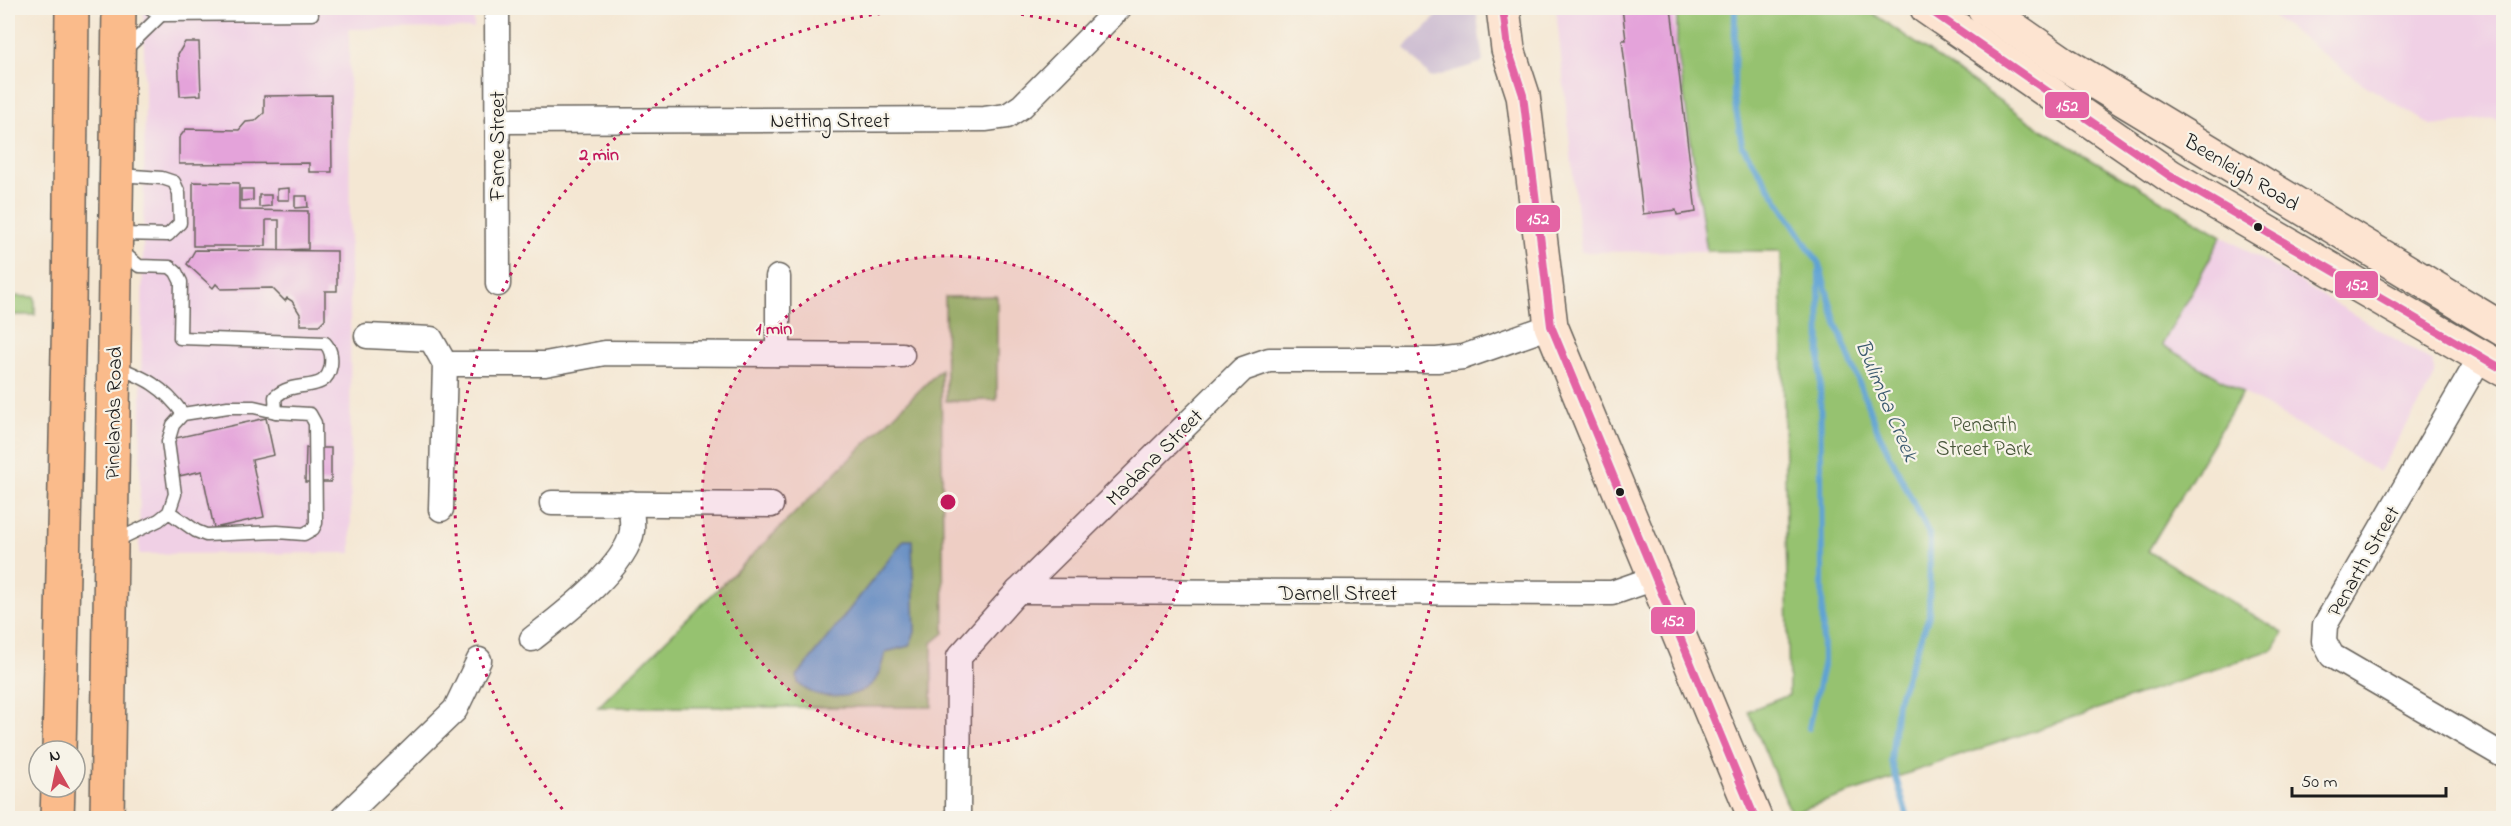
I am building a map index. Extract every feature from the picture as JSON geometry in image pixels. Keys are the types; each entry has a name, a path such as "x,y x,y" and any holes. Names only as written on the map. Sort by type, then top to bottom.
{"main road":[{"path":"59,739 69,306 72,8"},
{"name":"Pinelands Road","path":"107,819 119,8"},
{"path":"1503,8 1508,49 1523,95 1551,326 1755,819"},
{"path":"1522,8 1525,74 1523,95"},
{"name":"Beenleigh Road","path":"1927,8 2170,176 2492,364"},
{"name":"Beenleigh Road","path":"1984,8 2065,64 2504,330"},
{"path":"57,819 58,799"}],"street":[{"name":"Farne Street","path":"497,8 498,284"},
{"name":"Netting Street","path":"497,121 985,119 1007,116 1022,106 1119,8"},
{"path":"778,277 778,354"},
{"name":"Madana Street","path":"958,819 959,657 1018,591 1243,369 1269,360 1437,360 1463,357 1551,326"},
{"path":"366,336 431,339 444,364 441,509"},
{"path":"444,364 545,363 605,353 903,355"},
{"name":"Penarth Street","path":"2492,364 2325,625 2324,641 2332,656 2504,756"},
{"path":"552,503 771,505"},
{"path":"532,639 586,595 623,554 632,532 631,503"},
{"name":"Darnell Street","path":"1018,591 1612,594 1655,578"},
{"path":"343,819 455,710 479,660"}],"lane":[{"path":"150,8 161,11 312,14"},
{"path":"119,57 161,11"},
{"path":"116,240 168,235 180,223 179,193 174,182 162,178 117,175"},
{"path":"116,240 139,266 170,267 176,272 181,282 180,338 325,343 330,348 332,358 326,378 317,384 287,387 275,397 276,412"},
{"path":"114,365 152,382 172,399 183,414"},
{"path":"110,544 159,520 169,512 175,494 168,442 173,425 183,414 228,407 254,407 276,412 310,414 315,423 316,523 313,529 304,534 242,532 218,536 196,531 169,512"}],"shaded area":[{"path":"143,8 474,8 474,28 349,29 351,553 139,554 145,95"},
{"path":"1445,8 1476,8 1483,62 1431,78 1405,48"},
{"path":"1556,8 1677,8 1677,47 1707,251 1581,252"},
{"path":"2262,8 2503,8 2503,126 2494,118 2432,126 2360,82"},
{"path":"2222,236 2432,361 2435,374 2431,384 2379,472 2162,345"}],"green space":[{"name":"Penarth Street Park","path":"1677,8 1865,8 2041,129 2222,236 2162,345 2243,392 2148,551 2283,633 2274,649 1791,813 1748,711 1789,695 1781,251 1707,251 1677,47"},
{"path":"8,296 35,297 35,315 8,315"},
{"path":"997,296 997,400 946,401 945,297"},
{"path":"941,369 944,633 932,643 932,707 598,707"}],"water":[{"path":"904,540 912,540 915,632 909,646 886,652 873,683 856,693 845,696 824,696 805,689 798,683 797,676"}],"building":[{"path":"1622,8 1671,8 1696,212 1677,215 1676,210 1643,214 1622,40 1626,40"},
{"path":"185,42 199,42 201,95 180,96 178,54"},
{"path":"331,95 332,172 309,172 309,163 179,164 179,138 186,129 239,130 246,122 255,121 264,113 264,96"},
{"path":"193,182 239,183 239,210 308,211 308,249 279,250 279,220 266,220 266,246 193,246"},
{"path":"289,188 289,200 277,200 277,189"},
{"path":"241,189 253,189 253,200 241,201"},
{"path":"259,195 271,195 271,206 259,207"},
{"path":"295,196 307,196 308,207 295,208"},
{"path":"195,250 337,251 337,291 325,291 325,319 319,325 300,325 300,314 292,301 287,298 285,301 272,288 221,289 216,284 213,288 187,264"},
{"path":"266,418 274,455 252,460 264,517 214,528 202,471 179,476 171,439"},
{"path":"306,448 331,448 331,482 305,482"}],"waterway":[{"name":"Bulimba Creek","path":"1735,8 1734,98 1742,145 1819,264 1836,323 1877,429 1930,536 1929,616 1897,702 1891,761 1908,818"},
{"path":"1809,728 1823,666 1819,272"}],"transit line":[{"name":"152","path":"1503,8 1508,49 1523,95 1551,326 1755,818"},
{"name":"152","path":"1927,8 2170,176 2504,370"}]}
